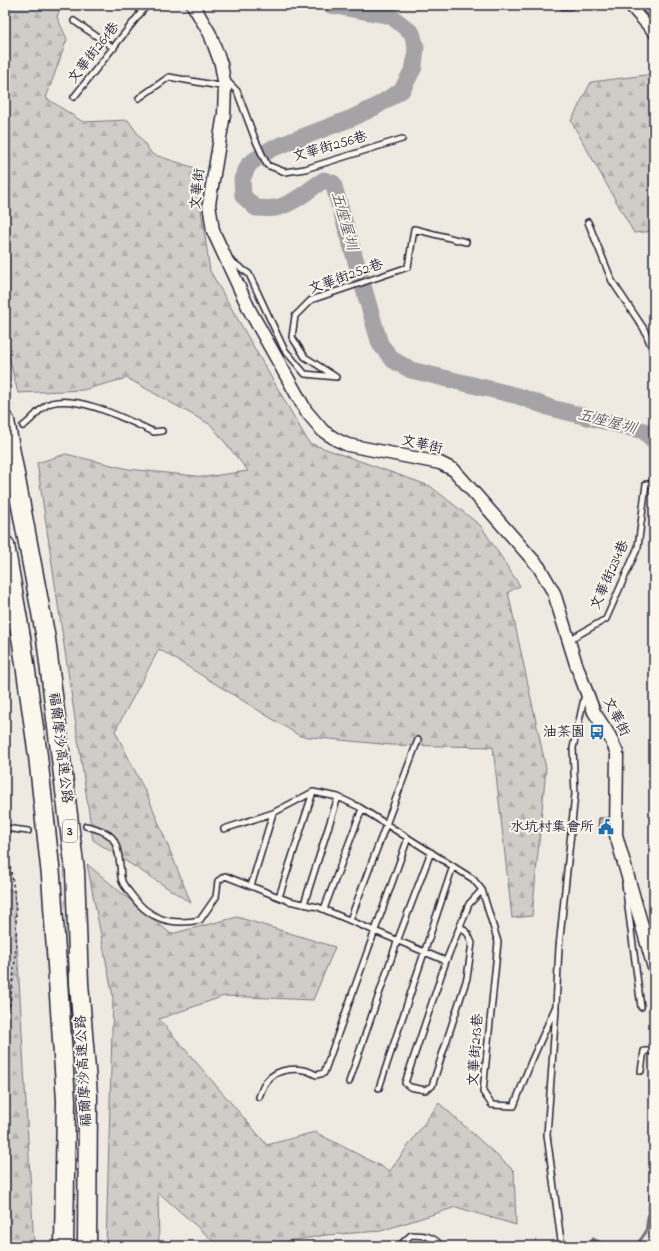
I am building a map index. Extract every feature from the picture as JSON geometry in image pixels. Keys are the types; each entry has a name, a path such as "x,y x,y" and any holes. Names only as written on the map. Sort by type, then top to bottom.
{"highway":[{"name":"福爾摩沙高速公路","path":"5,421 46,639 75,871 79,984 88,1095 87,1246"},
{"name":"福爾摩沙高速公路","path":"5,545 22,643 38,756 51,876 66,1100 64,1246"}],"street":[{"name":"文華街","path":"193,5 210,34 224,82 224,114 209,204 213,231 250,311 301,404 316,425 337,440 348,445 432,461 454,470 539,567 554,593 568,641 594,712 609,734 617,753 616,835 645,931 654,968"},
{"path":"630,6 654,33"}],"lane":[{"path":"134,5 142,11"},
{"name":"文華街261巷","path":"74,97 147,5"},
{"path":"74,22 114,48"},
{"path":"139,98 169,77 224,82"},
{"name":"文華街256巷","path":"224,82 237,91 255,139 267,165 285,172 305,169 402,138"},
{"path":"588,222 612,281 644,329 654,353"},
{"name":"文華街252巷","path":"225,257 249,274 284,349 305,374 336,377 305,358 292,336 295,316 311,300 408,267 414,229 466,242"},
{"path":"23,426 32,420 40,409 52,403 66,403 83,405 105,411 154,432 162,431"},
{"name":"文華街234巷","path":"568,641 606,619 638,547 646,484 654,484"},
{"name":"文華街213巷","path":"312,792 338,797 362,809 473,879 482,890 498,942 483,1092 492,1105 514,1106 531,1062 556,1006 559,947 575,794 573,748 586,690"},
{"path":"350,920 418,740"},
{"path":"224,829 273,813 312,792"},
{"path":"279,897 312,792"},
{"path":"304,904 338,797"},
{"path":"324,909 362,809"},
{"path":"251,886 273,813"},
{"path":"86,826 104,830 114,840 119,855 122,881 147,914 168,921 187,922 200,920 216,897 218,881 224,876 279,897 324,909 424,950 446,961"},
{"path":"5,828 28,831"},
{"path":"259,1097 266,1082 276,1073 294,1069 307,1069 316,1074 324,1073 408,838"},
{"path":"349,1082 398,940 431,852"},
{"path":"620,852 641,1007"},
{"path":"379,1088 453,866"},
{"path":"460,926 468,934 472,943 467,978 432,1086 425,1090 410,1087 405,1083 446,961 460,926 469,904 482,890"},
{"path":"556,1006 547,1135 561,1241 559,1246"},
{"path":"641,1072 644,1051 654,1051"},
{"path":"399,1246 411,1235 423,1235 437,1240 441,1246"}],"path":[{"path":"5,855 10,863 17,916 15,970 5,1033"}],"green space":[{"path":"5,5 61,5 57,17 67,39 46,98 83,122 128,120 152,154 195,168 210,271 309,443 430,486 481,526 520,586 508,592 546,768 532,916 512,918 493,747 391,745 300,736 159,649 115,731 149,799 191,903 93,840 37,463 66,454 128,469 205,477 248,471 211,425 127,378 83,390 18,393 5,342"},
{"path":"654,74 654,231 634,233 571,121 591,82"},
{"path":"87,864 171,934 237,917 335,947 313,1000 224,996 159,1019 267,1145 315,1132 390,1171 439,1103 514,1171 516,1225 456,1207 381,1231 326,1235 257,1246 219,1246 158,1192 159,1246 106,1246 113,997"},
{"path":"5,888 14,891 34,1246 5,1246"}],"building":[{"name":"水坑村集會所","path":"599,818 613,818 613,830 598,829"}],"waterway":[{"name":"五座屋圳","path":"330,5 391,16 412,33 416,47 414,67 402,90 375,107 352,118 271,149 249,164 242,179 243,196 256,208 275,208 288,204 324,180 333,183 380,344 393,360 411,370 518,396 551,408 644,431 654,441"},
{"path":"557,5 562,9 570,9 581,5"},
{"path":"636,5 654,22"},
{"path":"636,1246 646,1232 651,1196 654,1193"},
{"path":"590,1246 593,1239 608,1246"},
{"path":"410,1246 414,1243 426,1246"}],"place":[{"name":"油茶園","path":"597,732"},
{"name":"水坑村集會所","path":"606,827"}]}
